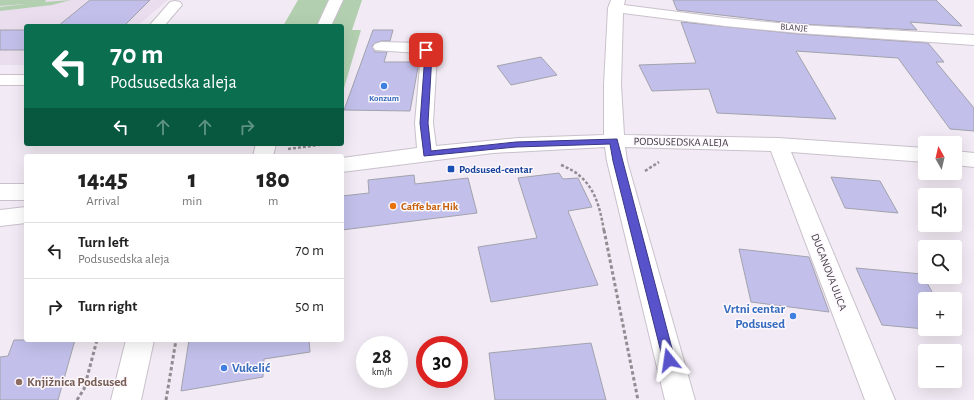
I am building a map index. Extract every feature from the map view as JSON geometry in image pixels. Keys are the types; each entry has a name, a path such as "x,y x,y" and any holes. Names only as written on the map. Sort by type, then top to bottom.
{"street":[{"path":"325,24 336,0"},
{"path":"617,4 612,122 617,161 680,400"},
{"name":"BLANJE","path":"617,4 725,22 974,40"},
{"path":"158,24 175,5"},
{"path":"381,47 420,48 426,50 429,54 424,123 427,154"},
{"path":"2,82 24,80"},
{"name":"PODSUSEDSKA ALEJA","path":"344,166 427,154 516,144 614,141 778,144 918,154"},
{"name":"DUGANOVA ULICA","path":"778,144 880,400"},
{"path":"962,159 974,160"},
{"path":"0,192 24,192"},
{"path":"0,218 24,215"},
{"path":"126,400 140,342"}],"path":[{"path":"555,162 574,170 587,182 600,208 638,400"},
{"path":"560,162 565,162"},
{"path":"77,400 84,389 96,342"},
{"path":"166,400 176,342"}],"shaded area":[{"path":"0,0 168,0 139,24 24,24 24,65 0,65"}],"green space":[{"path":"0,0 46,0 45,2 71,0 52,5 0,11 0,7 25,4 0,6"},
{"path":"298,0 362,0 352,30 361,30 344,88 344,24 284,24"}],"building":[{"path":"90,0 150,0 126,24 60,24"},
{"path":"673,0 936,0 962,26 910,22 917,30 799,24 677,10"},
{"path":"681,22 799,34 928,43 944,62 936,62 974,108 974,131 950,129 898,58 796,51 836,119 717,113 709,89 652,91 639,65 696,63"},
{"path":"0,30 24,30 24,50 0,50"},
{"name":"Konzum","path":"373,30 393,30 390,41 381,41 372,46 375,52 387,52 384,62 419,62 410,111 344,110"},
{"path":"541,57 557,75 511,85 497,66"},
{"path":"559,173 563,179 578,178 592,207 568,211 598,285 491,302 478,247 537,238 518,178"},
{"path":"414,175 415,184 468,178 477,213 344,230 344,196 369,193 368,180"},
{"path":"831,177 880,181 898,213 845,208"},
{"path":"739,249 809,257 829,312 751,302"},
{"path":"856,268 918,274 918,284 928,284 932,292 918,292 918,328 882,325"},
{"path":"14,340 24,340 24,342 74,342 58,400 0,400 0,357 8,356"},
{"name":"Vukelić","path":"189,342 309,342 310,352 264,359 263,377 181,391"},
{"path":"591,343 606,400 495,400 489,353"}],"place":[{"name":"Konzum","path":"384,86"},
{"name":"Podsused-centar","path":"451,169"},
{"name":"Caffe bar Hik","path":"393,206"},
{"name":"Vrtni centar Podsused","path":"793,316"},
{"name":"Vukelić","path":"224,368"},
{"name":"Knjižnica Podsused","path":"19,382"}],"route":[{"path":"426,50 429,54 424,123 427,154 516,144 614,141 617,161 669,360"}]}
